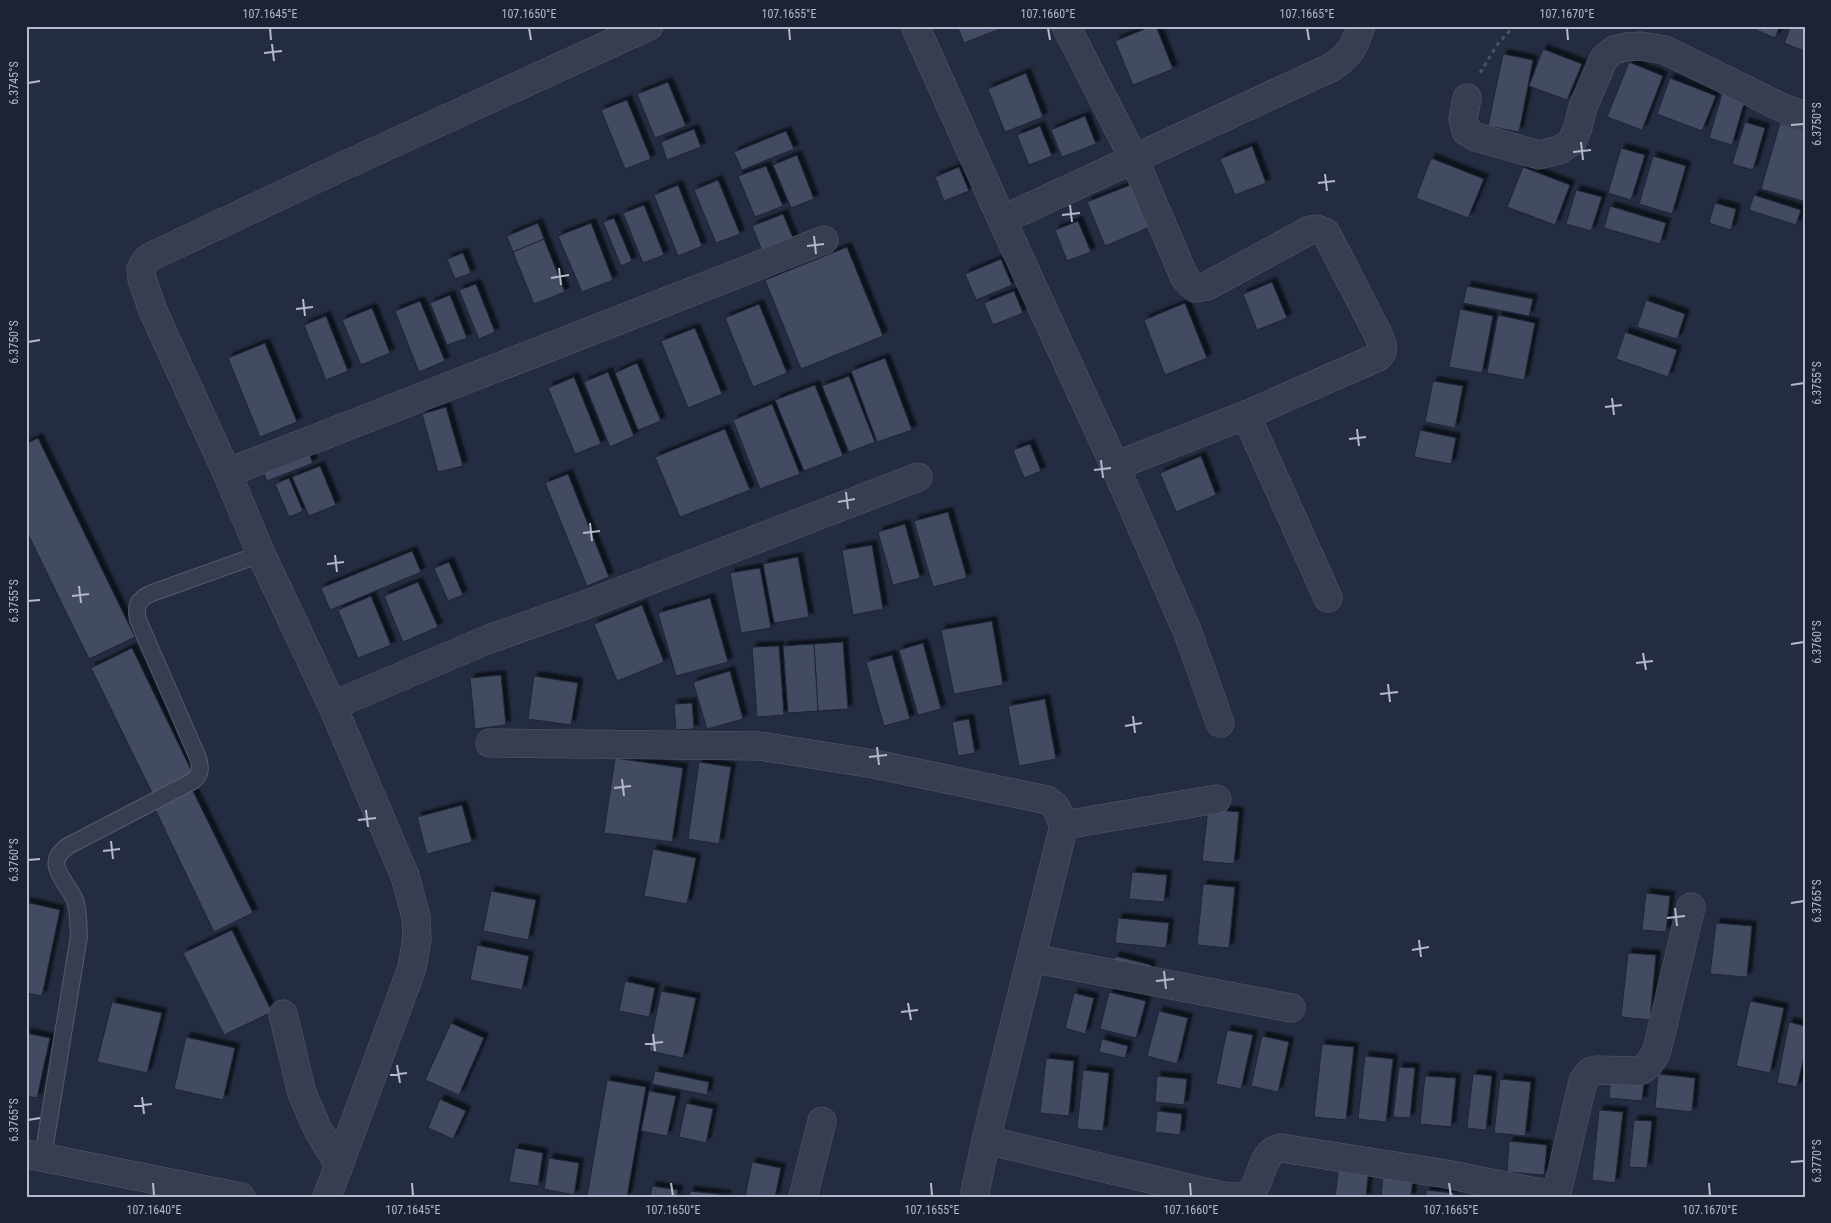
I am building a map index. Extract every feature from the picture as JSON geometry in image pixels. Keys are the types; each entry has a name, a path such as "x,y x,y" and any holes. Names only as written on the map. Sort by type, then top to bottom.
{"street":[{"path":"326,1197 412,968 416,938 416,917 405,876 333,707 261,554 227,473 153,311 142,279 141,269 150,257 649,26"},
{"path":"915,26 1115,466 1188,633 1220,723"},
{"path":"1066,26 1134,159 1185,278 1190,284 1195,288 1207,286 1310,230 1321,230 1326,233 1384,348 1378,358 1246,415 1115,466"},
{"path":"1002,220 1332,67 1346,58 1354,45 1361,26"},
{"path":"1468,98 1463,119 1466,132 1476,137 1539,155 1552,153 1572,142 1586,99 1604,58 1614,50 1641,46 1665,50 1785,109 1805,116"},
{"path":"227,473 824,240"},
{"path":"1246,415 1328,598"},
{"path":"333,707 489,639 585,605 918,477"},
{"path":"490,743 760,746 874,764 1048,800 1055,806 1064,825 986,1140 974,1197"},
{"path":"1064,825 1217,799"},
{"path":"986,1140 1209,1193 1230,1196 1249,1194 1260,1176 1267,1156 1274,1149 1281,1148 1446,1174 1556,1196 1583,1081 1590,1072 1596,1070 1640,1071 1653,1059 1657,1050 1691,907"},
{"path":"1031,958 1291,1008"},
{"path":"283,1014 302,1092 318,1128 338,1165"},
{"path":"803,1197 822,1121"},
{"path":"35,1156 241,1197"}],"lane":[{"path":"35,1156 79,936 78,913 75,901 56,869 57,859 61,850 193,781 199,776 201,768 138,620 137,603 144,596 152,592 261,554"}],"path":[{"path":"1468,98 1477,77 1497,45 1514,26"}],"building":[{"path":"957,26 999,26 1000,29 964,43"},
{"path":"1156,26 1173,69 1133,85 1115,41"},
{"path":"1747,26 1780,26 1775,38"},
{"path":"1791,26 1805,26 1804,51 1784,43"},
{"path":"1543,49 1582,64 1567,100 1529,86"},
{"path":"1503,54 1533,60 1519,132 1488,126"},
{"path":"1629,62 1663,76 1642,130 1607,117"},
{"path":"1026,73 1043,117 1005,132 988,89"},
{"path":"1670,78 1716,96 1702,131 1657,114"},
{"path":"668,82 686,126 655,138 637,94"},
{"path":"1722,94 1745,100 1732,145 1709,138"},
{"path":"627,100 651,159 625,169 601,110"},
{"path":"1085,116 1096,144 1062,157 1051,130"},
{"path":"1745,122 1765,128 1753,170 1732,164"},
{"path":"1780,123 1805,131 1805,194 1803,201 1761,189"},
{"path":"1040,126 1052,156 1029,165 1017,135"},
{"path":"694,129 701,147 667,160 661,142"},
{"path":"786,131 794,149 742,170 734,152"},
{"path":"1252,146 1266,183 1235,195 1220,159"},
{"path":"1621,148 1645,155 1631,200 1608,193"},
{"path":"797,155 814,199 791,208 773,165"},
{"path":"1653,156 1686,166 1672,214 1639,204"},
{"path":"1431,158 1484,179 1468,218 1416,198"},
{"path":"766,166 783,206 755,217 738,176"},
{"path":"959,167 969,191 944,201 935,177"},
{"path":"1523,167 1570,185 1555,225 1507,207"},
{"path":"718,180 740,234 716,243 694,190"},
{"path":"1140,181 1157,224 1105,246 1087,202"},
{"path":"678,185 702,246 678,256 654,195"},
{"path":"1576,190 1602,197 1591,231 1566,224"},
{"path":"1754,195 1801,210 1796,225 1749,210"},
{"path":"1715,203 1736,209 1731,230 1709,223"},
{"path":"644,205 664,255 643,263 623,213"},
{"path":"1610,206 1666,223 1660,244 1604,228"},
{"path":"783,214 796,245 765,258 752,226"},
{"path":"614,218 632,261 621,266 603,222"},
{"path":"1078,221 1091,252 1067,261 1055,230"},
{"path":"538,223 544,239 513,252 507,236"},
{"path":"591,223 613,280 582,292 558,236"},
{"path":"544,239 565,292 534,304 513,252"},
{"path":"847,247 883,336 801,369 765,280"},
{"path":"463,253 471,273 455,279 447,259"},
{"path":"1001,259 1012,285 976,300 965,274"},
{"path":"1272,282 1287,318 1257,330 1243,294"},
{"path":"476,284 495,332 479,339 459,290"},
{"path":"1467,286 1533,299 1529,316 1463,303"},
{"path":"1014,291 1023,313 993,325 984,303"},
{"path":"450,295 467,338 447,345 430,303"},
{"path":"1646,300 1685,314 1677,339 1637,327"},
{"path":"420,301 445,361 419,372 395,311"},
{"path":"1185,303 1207,358 1165,375 1144,320"},
{"path":"759,304 787,373 753,387 725,318"},
{"path":"372,308 390,353 361,365 342,320"},
{"path":"1460,309 1493,316 1482,373 1449,367"},
{"path":"1498,315 1535,323 1524,380 1487,373"},
{"path":"326,316 348,371 326,380 304,325"},
{"path":"695,328 722,394 688,408 661,341"},
{"path":"1625,332 1677,350 1668,377 1616,359"},
{"path":"265,343 297,422 260,437 228,358"},
{"path":"885,358 912,430 877,442 851,371"},
{"path":"637,363 661,421 638,430 615,373"},
{"path":"608,372 634,436 610,447 584,382"},
{"path":"849,376 875,442 849,452 822,386"},
{"path":"574,377 601,444 575,454 548,388"},
{"path":"1433,381 1463,386 1455,428 1425,422"},
{"path":"815,385 843,456 804,471 775,400"},
{"path":"772,404 800,474 760,489 733,420"},
{"path":"446,407 463,466 438,472 422,414"},
{"path":"725,429 750,490 680,517 655,457"},
{"path":"1420,430 1456,438 1451,464 1414,457"},
{"path":"38,438 135,637 89,659 26,530 26,444"},
{"path":"1030,444 1041,471 1024,478 1013,450"},
{"path":"306,448 313,463 267,481 261,467"},
{"path":"1201,456 1216,495 1176,512 1160,473"},
{"path":"320,466 336,505 309,516 292,477"},
{"path":"568,474 609,577 587,586 545,483"},
{"path":"289,478 303,511 289,517 275,484"},
{"path":"948,512 967,578 933,587 914,521"},
{"path":"905,524 920,578 893,585 878,532"},
{"path":"872,545 883,609 853,615 842,550"},
{"path":"412,551 421,572 330,610 321,588"},
{"path":"798,557 809,617 774,623 763,564"},
{"path":"449,562 463,595 448,601 434,568"},
{"path":"760,568 771,628 741,633 730,573"},
{"path":"418,582 438,627 403,642 384,596"},
{"path":"371,596 391,645 358,658 338,610"},
{"path":"710,598 728,662 676,676 658,613"},
{"path":"642,605 664,662 617,681 594,624"},
{"path":"992,621 1003,685 954,694 941,630"},
{"path":"843,642 848,709 818,711 814,644"},
{"path":"923,643 941,709 918,715 899,650"},
{"path":"814,644 818,711 788,713 783,646"},
{"path":"779,646 784,715 757,717 752,647"},
{"path":"132,648 194,776 153,795 91,668"},
{"path":"892,655 910,719 884,726 866,662"},
{"path":"730,671 743,719 707,729 693,682"},
{"path":"501,675 506,725 475,729 470,678"},
{"path":"534,676 578,683 571,725 528,719"},
{"path":"1045,699 1056,759 1019,766 1008,706"},
{"path":"692,703 694,729 676,730 674,704"},
{"path":"969,719 975,753 958,756 952,722"},
{"path":"615,758 683,768 672,842 604,833"},
{"path":"699,762 731,767 719,844 688,839"},
{"path":"191,787 253,913 214,932 153,805"},
{"path":"462,805 472,842 427,854 417,817"},
{"path":"1208,809 1239,812 1234,864 1202,861"},
{"path":"653,849 696,858 687,904 644,896"},
{"path":"1132,872 1167,875 1164,902 1129,899"},
{"path":"1203,884 1235,887 1229,948 1197,945"},
{"path":"491,891 536,900 528,940 483,931"},
{"path":"1646,893 1670,896 1666,932 1642,930"},
{"path":"26,902 60,910 42,996 26,993"},
{"path":"1118,918 1169,923 1166,948 1115,943"},
{"path":"1716,923 1752,926 1747,977 1710,974"},
{"path":"232,930 272,1012 224,1035 183,953"},
{"path":"477,945 529,956 522,990 470,980"},
{"path":"1628,953 1656,955 1650,1020 1621,1017"},
{"path":"1115,956 1151,965 1148,976 1113,967"},
{"path":"625,981 655,988 649,1017 619,1011"},
{"path":"661,991 696,998 683,1058 649,1051"},
{"path":"1109,992 1146,1001 1136,1038 1100,1029"},
{"path":"1074,993 1094,998 1085,1034 1065,1028"},
{"path":"1750,1001 1784,1008 1770,1073 1736,1066"},
{"path":"112,1002 162,1013 147,1073 97,1062"},
{"path":"1159,1011 1188,1018 1177,1064 1147,1056"},
{"path":"1789,1022 1805,1026 1805,1053 1797,1087 1777,1083"},
{"path":"451,1023 484,1038 459,1095 425,1080"},
{"path":"1227,1030 1253,1035 1241,1089 1216,1084"},
{"path":"26,1033 50,1038 37,1098 26,1096"},
{"path":"1262,1036 1289,1042 1278,1092 1251,1086"},
{"path":"186,1037 235,1048 223,1100 174,1089"},
{"path":"1102,1039 1128,1046 1125,1058 1099,1052"},
{"path":"1322,1044 1354,1047 1346,1120 1314,1117"},
{"path":"1365,1056 1393,1059 1386,1122 1358,1119"},
{"path":"1046,1058 1074,1061 1069,1116 1040,1113"},
{"path":"1399,1067 1415,1068 1410,1118 1393,1117"},
{"path":"1083,1070 1109,1073 1103,1131 1077,1129"},
{"path":"655,1071 709,1082 707,1095 652,1084"},
{"path":"1611,1071 1645,1074 1642,1101 1609,1098"},
{"path":"1473,1074 1492,1076 1486,1130 1467,1128"},
{"path":"1658,1074 1695,1078 1692,1112 1655,1108"},
{"path":"1157,1076 1187,1079 1184,1105 1155,1102"},
{"path":"1425,1076 1456,1078 1451,1127 1420,1124"},
{"path":"1500,1079 1531,1082 1525,1136 1494,1133"},
{"path":"607,1080 646,1087 627,1197 587,1197"},
{"path":"649,1091 676,1096 667,1136 641,1131"},
{"path":"440,1099 466,1111 453,1139 428,1128"},
{"path":"686,1103 713,1109 706,1143 679,1137"},
{"path":"1599,1110 1623,1112 1615,1183 1592,1180"},
{"path":"1157,1111 1182,1114 1180,1135 1155,1132"},
{"path":"1634,1120 1652,1121 1647,1168 1629,1167"},
{"path":"1509,1141 1547,1145 1544,1175 1507,1172"},
{"path":"515,1148 543,1153 538,1186 509,1182"},
{"path":"549,1158 579,1163 574,1195 544,1189"},
{"path":"752,1162 781,1168 775,1197 745,1197"},
{"path":"1339,1164 1369,1167 1366,1197 1335,1197"},
{"path":"1383,1174 1413,1177 1411,1197 1381,1197"},
{"path":"652,1186 678,1190 677,1197 650,1197"},
{"path":"1426,1190 1455,1193 1454,1197 1426,1197"},
{"path":"690,1191 726,1195 726,1197 689,1197"}]}
